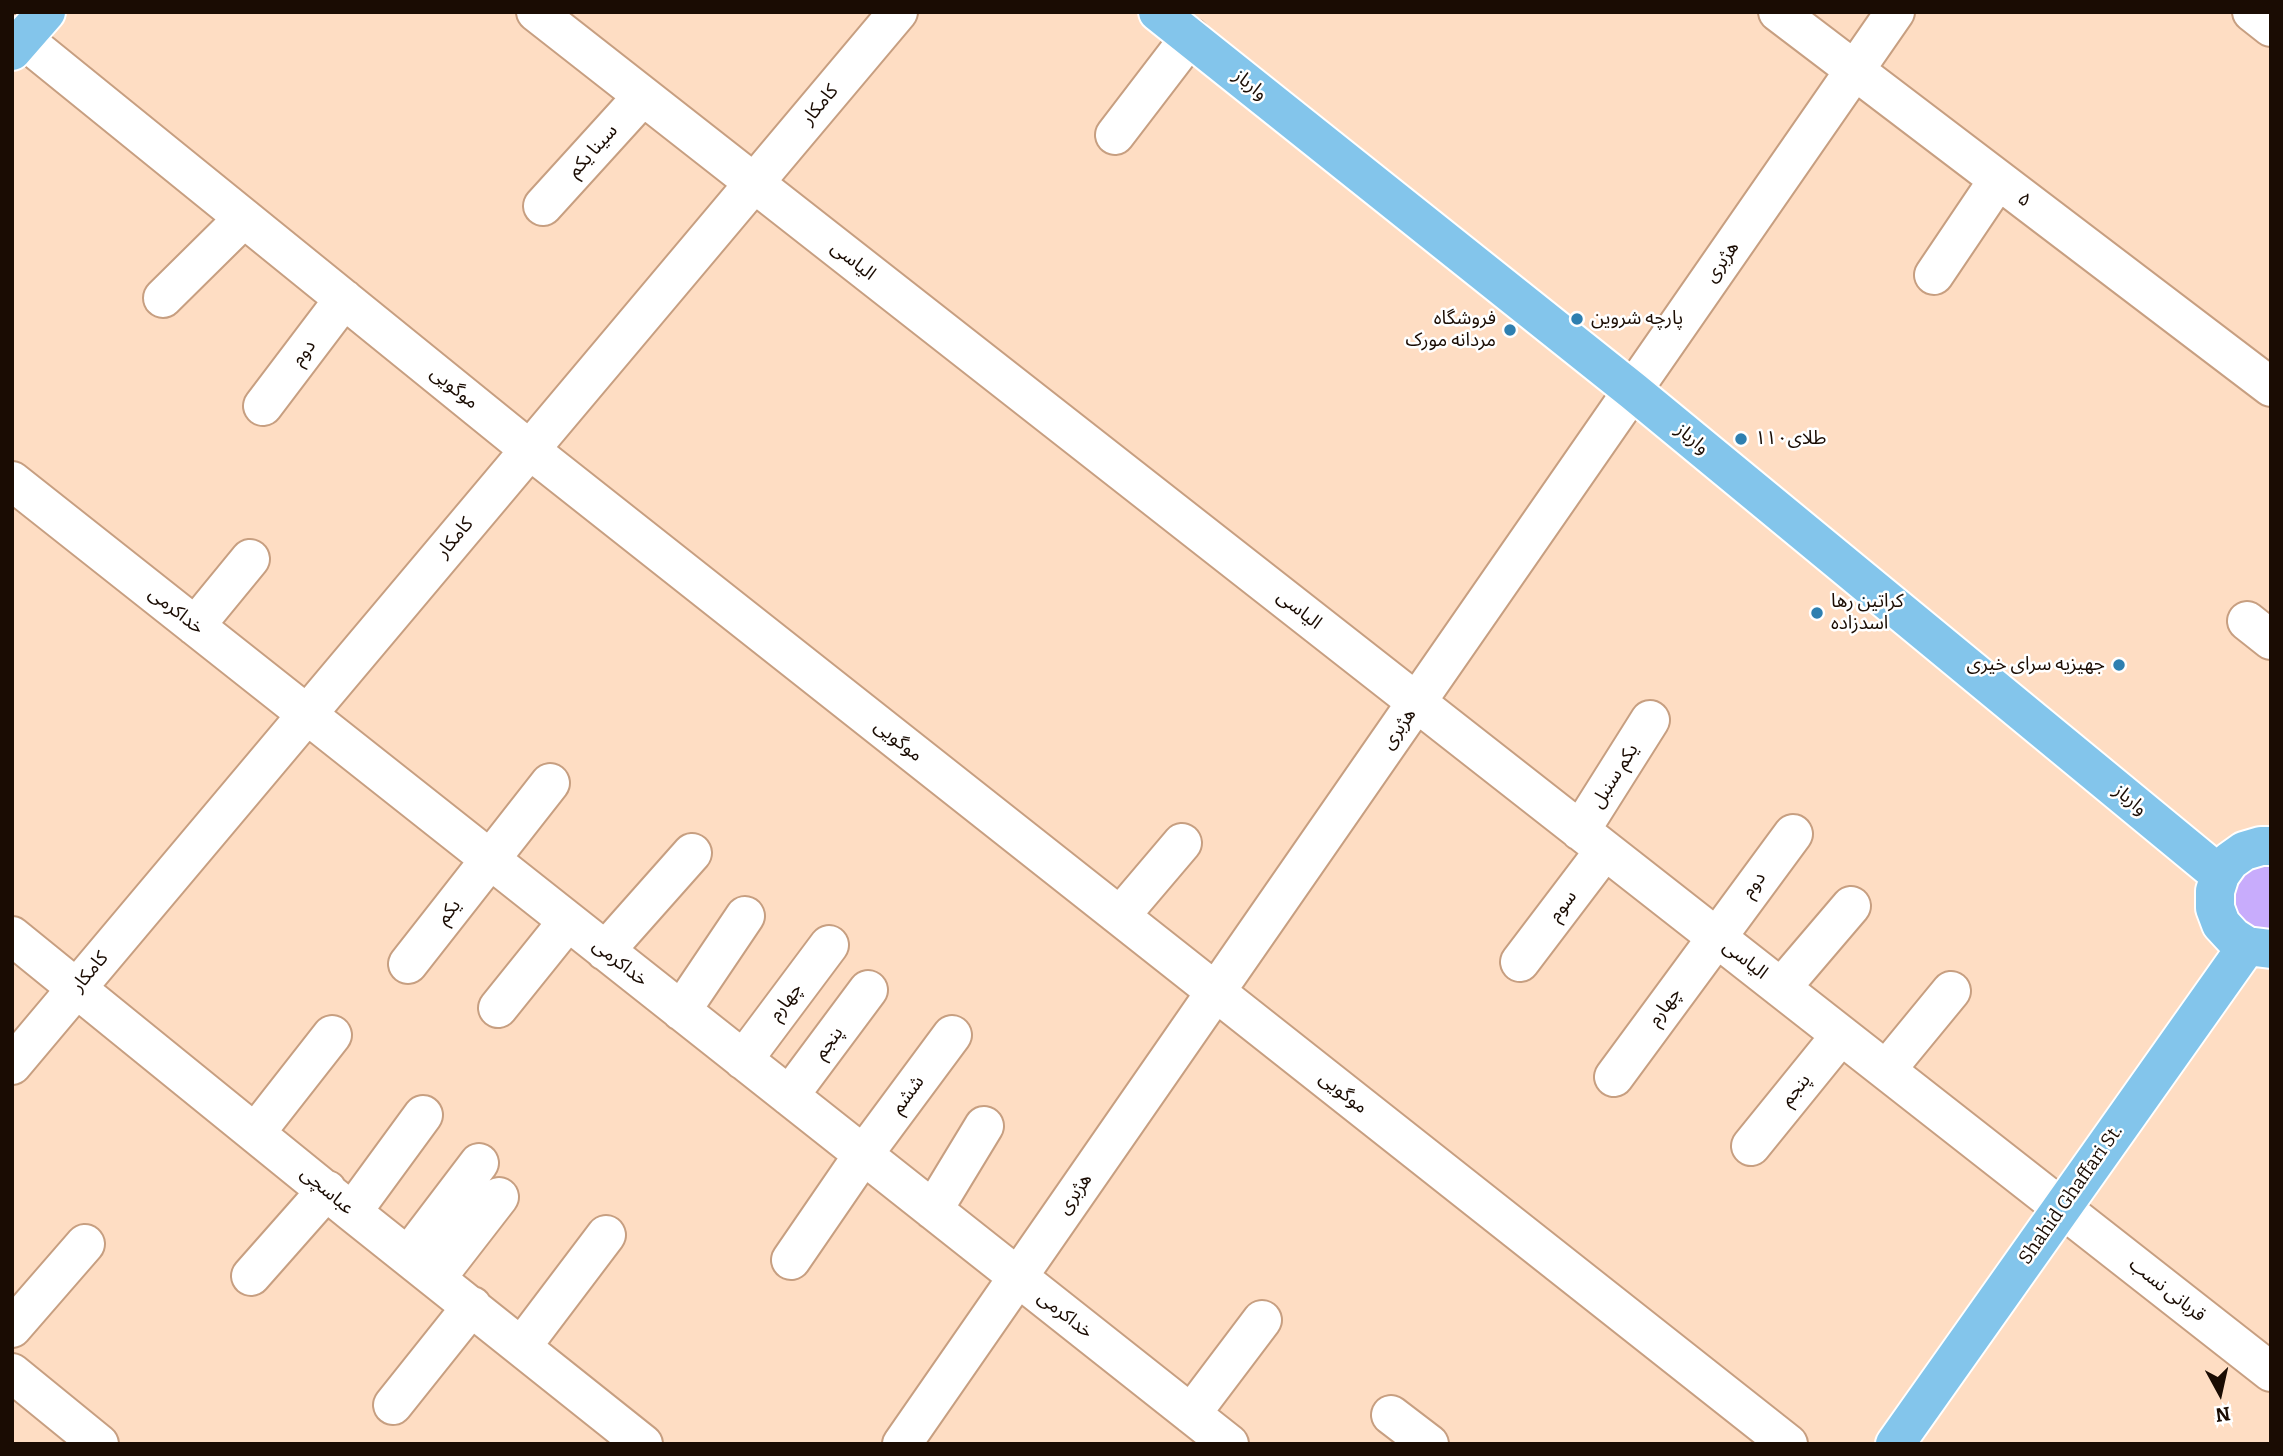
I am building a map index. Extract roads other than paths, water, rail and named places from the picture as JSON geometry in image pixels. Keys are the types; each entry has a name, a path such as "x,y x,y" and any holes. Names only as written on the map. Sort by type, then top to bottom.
{"main road":[{"name":"وارباز","path":"1158,12 1633,391 2220,875"},
{"path":"2259,948 2233,937 2221,924 2215,891 2220,875 2230,860 2244,850 2271,846"},
{"name":"Shahid Ghaffari St.","path":"1895,1444 2062,1208 2259,948"}],"street":[{"name":"الیاسی","path":"536,12 2062,1208"},
{"name":"کامکار","path":"12,1065 898,12"},
{"name":"۵","path":"1778,12 2271,387"},
{"name":"هژبری","path":"902,1444 1895,12"},
{"path":"2252,12 2271,27"},
{"name":"موگویی","path":"23,34 530,450 1788,1444"},
{"path":"1115,135 1190,37"},
{"name":"سینا یکم","path":"543,206 643,96"},
{"path":"1934,275 1998,180"},
{"path":"163,298 244,218"},
{"name":"دوم","path":"263,406 344,299"},
{"name":"خداکرمی","path":"12,481 1229,1444"},
{"path":"195,626 250,559"},
{"name":"یکم سنبل","path":"1593,841 1650,720"},
{"name":"یکم","path":"408,964 550,783"},
{"name":"دوم","path":"1716,937 1793,834"},
{"name":"سوم","path":"1520,962 1593,841"},
{"path":"1120,916 1182,843"},
{"path":"605,951 692,853"},
{"path":"1781,988 1851,906"},
{"path":"681,1011 745,916"},
{"path":"498,1009 568,921"},
{"name":"عباسچی","path":"12,936 643,1444"},
{"name":"چهارم","path":"1614,1076 1716,937"},
{"name":"چهارم","path":"743,1060 829,945"},
{"name":"پنجم","path":"789,1096 868,990"},
{"path":"1886,1070 1951,990"},
{"path":"256,1132 332,1035"},
{"name":"ششم","path":"863,1155 952,1035"},
{"name":"پنجم","path":"1751,1146 1841,1035"},
{"path":"251,1276 339,1201 423,1115"},
{"path":"933,1210 984,1126"},
{"path":"791,1260 863,1155"},
{"path":"423,1266 479,1163"},
{"path":"423,1266 499,1197"},
{"name":"قربانی نسب","path":"2062,1208 2271,1372"},
{"path":"522,1346 606,1235"},
{"path":"12,1328 85,1244"},
{"path":"393,1405 472,1306"},
{"path":"1191,1414 1262,1320"},
{"path":"12,1373 99,1444"},
{"path":"1391,1415 1429,1444"}],"place":[{"name":"پارچه شروین","path":"1577,319"},
{"name":"فروشگاه مردانه مورک","path":"1510,330"},
{"name":"طلای۱۱۰","path":"1741,439"},
{"name":"کراتین رها اسدزاده","path":"1817,613"},
{"name":"جهیزیه سرای خیری","path":"2119,665"}]}
